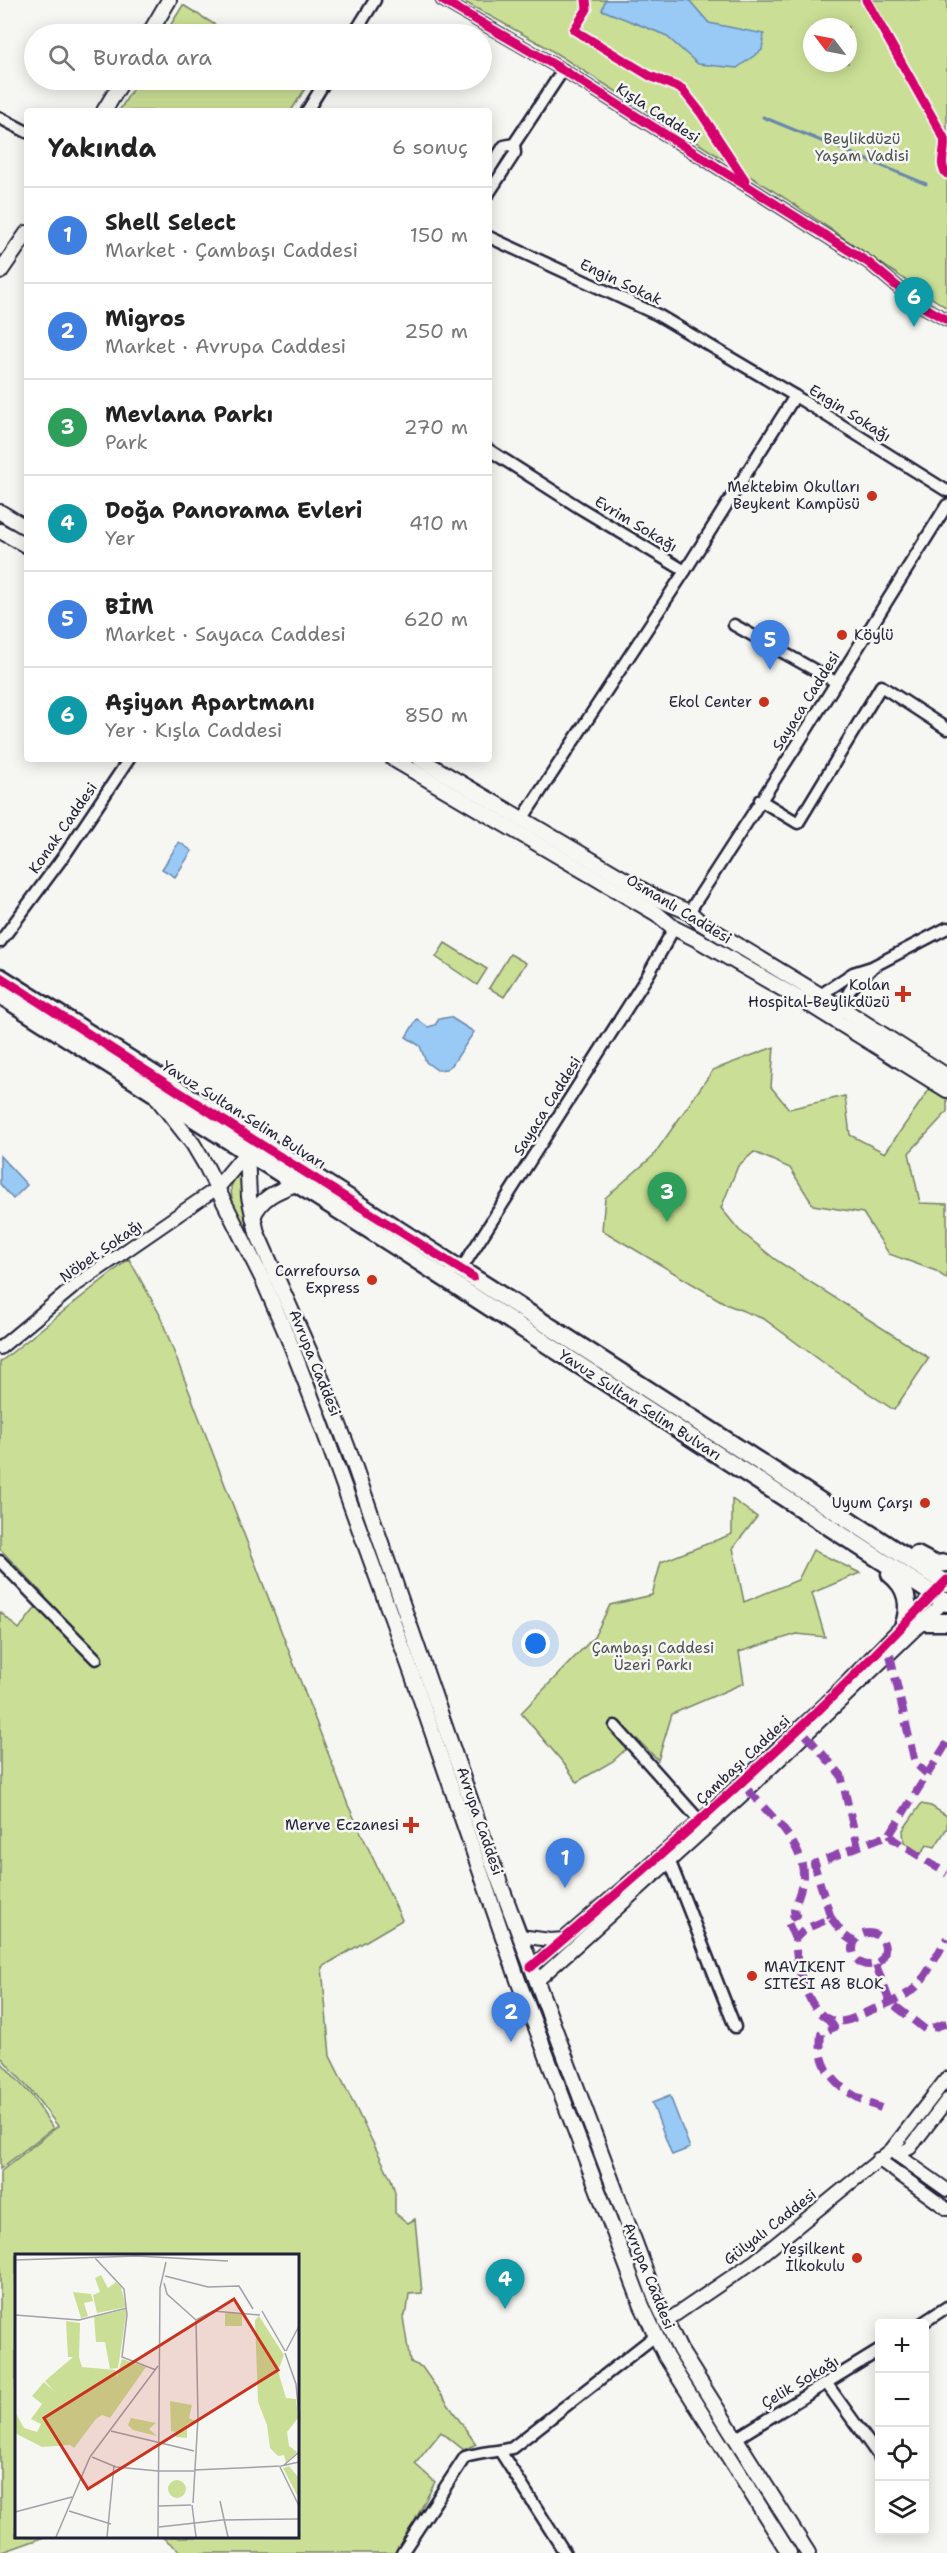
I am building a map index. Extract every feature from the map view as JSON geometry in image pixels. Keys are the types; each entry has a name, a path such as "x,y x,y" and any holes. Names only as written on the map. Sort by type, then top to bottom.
{"main road":[{"path":"155,24 170,0"},
{"path":"106,108 117,90"},
{"path":"0,272 24,237"},
{"path":"0,512 24,526"},
{"path":"0,531 24,544"},
{"name":"Osmanlı Caddesi","path":"398,762 657,914 675,928 815,1000 947,1076"},
{"name":"Osmanlı Caddesi","path":"425,762 658,899 687,912 815,1000"},
{"path":"672,912 687,912 689,929 675,928 672,912"},
{"name":"Yavuz Sultan Selim Bulvarı","path":"0,977 251,1146 296,1184 457,1288 884,1553"},
{"name":"Yavuz Sultan Selim Bulvarı","path":"0,995 153,1094 251,1146 467,1273 944,1592"},
{"name":"Osmanlı Caddesi","path":"837,1013 947,1090"},
{"name":"Avrupa Caddesi","path":"153,1094 193,1144 217,1188 263,1280 317,1412 411,1671 519,1983 655,2336 789,2553"},
{"path":"217,1188 251,1146"},
{"name":"Avrupa Caddesi","path":"251,1146 247,1185 253,1217 320,1375 352,1459 454,1755 665,2322 735,2439 808,2553"},
{"path":"253,1217 262,1201 296,1184"},
{"path":"457,1288 466,1290 467,1273"},
{"path":"903,1627 907,1612 904,1589 898,1580 886,1571 884,1553 903,1548 934,1564 947,1563"},
{"path":"924,1622 947,1622"},
{"path":"531,1967 519,1983 537,1981"}],"street":[{"path":"360,24 375,0"},
{"name":"Kışla Caddesi","path":"442,0 483,24"},
{"name":"Kışla Caddesi","path":"492,29 563,70 869,263 918,304 946,319"},
{"path":"492,189 515,153 514,144 563,70"},
{"path":"309,108 320,90"},
{"path":"0,118 24,130"},
{"path":"492,165 504,146 514,144"},
{"name":"Engin Sokak","path":"492,238 658,315 737,361"},
{"name":"Engin Sokağı","path":"737,361 947,491"},
{"name":"Evrim Sokağı","path":"492,452 685,571 795,396"},
{"name":"Sayaca Caddesi","path":"687,912 799,742 947,505"},
{"path":"523,819 685,571"},
{"path":"734,625 836,682"},
{"path":"760,800 798,823 880,686 947,729"},
{"name":"Konak Caddesi","path":"0,942 66,853 127,762"},
{"name":"Sayaca Caddesi","path":"467,1273 675,928"},
{"path":"815,1000 853,973 872,968 947,928"},
{"path":"837,1013 850,990 872,968"},
{"name":"Nöbet Sokağı","path":"2,1343 76,1285 217,1188"},
{"path":"0,1561 96,1659"},
{"name":"Çambaşı Caddesi","path":"537,1981 670,1862 924,1622 944,1592"},
{"name":"Çambaşı Caddesi","path":"531,1967 700,1821 903,1627 944,1592"},
{"path":"615,1726 700,1821"},
{"path":"670,1862 735,2027"},
{"path":"520,1936 550,1940 564,1939"},
{"name":"Gülyalı Caddesi","path":"665,2322 756,2260 891,2150 947,2078"},
{"name":"Gülyalı Caddesi","path":"891,2150 902,2152 910,2148 947,2100"},
{"path":"891,2150 947,2190"},
{"path":"878,2159 947,2209"},
{"path":"929,2319 947,2307"},
{"path":"406,2551 465,2457 484,2451 512,2448 655,2336"},
{"name":"Çelik Sokağı","path":"735,2439 875,2353"},
{"path":"827,2384 875,2452"},
{"path":"500,2451 565,2553"}],"green space":[{"name":"Beylikdüzü Yaşam Vadisi","path":"461,0 947,0 947,308 786,199 546,47"},
{"path":"183,5 214,24 171,24"},
{"path":"132,90 304,90 293,108 121,108"},
{"path":"445,943 487,969 477,985 436,957"},
{"path":"510,954 526,963 504,997 489,988"},
{"path":"774,1047 771,1087 789,1109 845,1096 850,1135 885,1153 931,1087 947,1096 947,1112 909,1153 920,1203 947,1204 947,1279 936,1271 889,1254 863,1213 813,1205 790,1168 754,1152 738,1166 721,1208 739,1230 776,1260 929,1358 894,1410 828,1366 764,1319 728,1305 602,1230 605,1198 653,1156 713,1070"},
{"path":"239,1170 242,1174 242,1199 245,1212 270,1273 266,1275 232,1201 231,1187"},
{"path":"129,1259 159,1313 348,1805 402,1920 322,1967 330,2056 391,2179 395,2192 395,2213 408,2223 415,2219 422,2293 409,2294 407,2311 403,2317 410,2362 422,2367 476,2444 464,2450 441,2432 415,2464 435,2482 398,2553 183,2553 163,2538 298,2538 298,2254 15,2254 15,2538 42,2538 0,2553 0,2172 58,2126 0,2056 0,1612 19,1629 45,1596 0,1549 0,1362"},
{"name":"Çambaşı Caddesi Üzeri Parkı","path":"732,1499 757,1517 733,1548 744,1602 798,1580 813,1550 860,1573 812,1593 825,1637 797,1634 739,1652 744,1683 672,1714 658,1760 637,1739 613,1761 577,1782 521,1713 594,1637 610,1605 652,1595 661,1562 732,1534"},
{"path":"921,1804 931,1806 947,1816 947,1828 935,1847 927,1845 921,1854 904,1842 903,1830"},
{"path":"0,2061 32,2096 53,2128 0,2169"}],"water":[{"path":"605,0 689,0 709,23 764,34 762,50 737,68 698,64 665,35 602,10"},
{"path":"179,842 192,851 175,877 162,869"},
{"path":"450,1017 474,1032 452,1065 446,1069 437,1070 426,1062 420,1046 406,1037 417,1019 428,1027 435,1025 439,1019"},
{"path":"0,1156 27,1185 13,1199 0,1184"},
{"path":"670,2096 690,2148 672,2155 652,2103"}],"waterway":[{"path":"763,117 926,184"}],"marked path":[{"path":"890,1655 915,1763 927,1774"},
{"path":"806,1735 841,1775 858,1847"},
{"path":"947,1743 890,1834 814,1864 831,1918 805,1929 795,1939 801,1978 813,2004 821,2014 832,2020 844,2021 893,2001 915,1988 947,1938"},
{"path":"748,1790 786,1832 800,1857 803,1870 802,1884 794,1911 797,1915 787,1920 795,1939"},
{"path":"890,1834 893,1839 947,1874"},
{"path":"831,1918 844,1935 855,1943"},
{"path":"869,1933 881,1937 885,1949 881,1961 869,1965 857,1961 853,1949 857,1937 869,1933"},
{"path":"876,1965 890,2002 926,2030 947,2023"},
{"path":"829,2020 834,2027 821,2034 823,2061 829,2072 845,2090 881,2108"}],"cycle path":[{"path":"442,0 483,24"},
{"path":"586,0 587,9 574,30 650,76 682,89 701,113 745,180"},
{"path":"866,0 944,138 942,162 947,174"},
{"path":"492,29 563,70 869,263 918,304 947,320"},
{"path":"0,977 473,1277"},
{"path":"531,1967 754,1771 842,1688 947,1580"}],"place":[{"name":"Aşiyan Apartmanı","path":"914,327"},
{"name":"Mektebim Okulları Beykent Kampüsü","path":"872,496"},
{"name":"Köylü","path":"842,635"},
{"name":"BİM","path":"770,670"},
{"name":"Ekol Center","path":"764,702"},
{"name":"Kolan Hospital-Beylikdüzü","path":"903,994"},
{"name":"Mevlana Parkı","path":"667,1222"},
{"name":"Carrefoursa Express","path":"372,1280"},
{"name":"Uyum Çarşı","path":"925,1503"},
{"name":"Merve Eczanesi","path":"411,1825"},
{"name":"Shell Select","path":"565,1888"},
{"name":"MAVIKENT SITESI A8 BLOK","path":"752,1976"},
{"name":"Migros","path":"511,2042"},
{"name":"Yeşilkent İlkokulu","path":"857,2258"},
{"name":"Doğa Panorama Evleri","path":"505,2309"}]}
